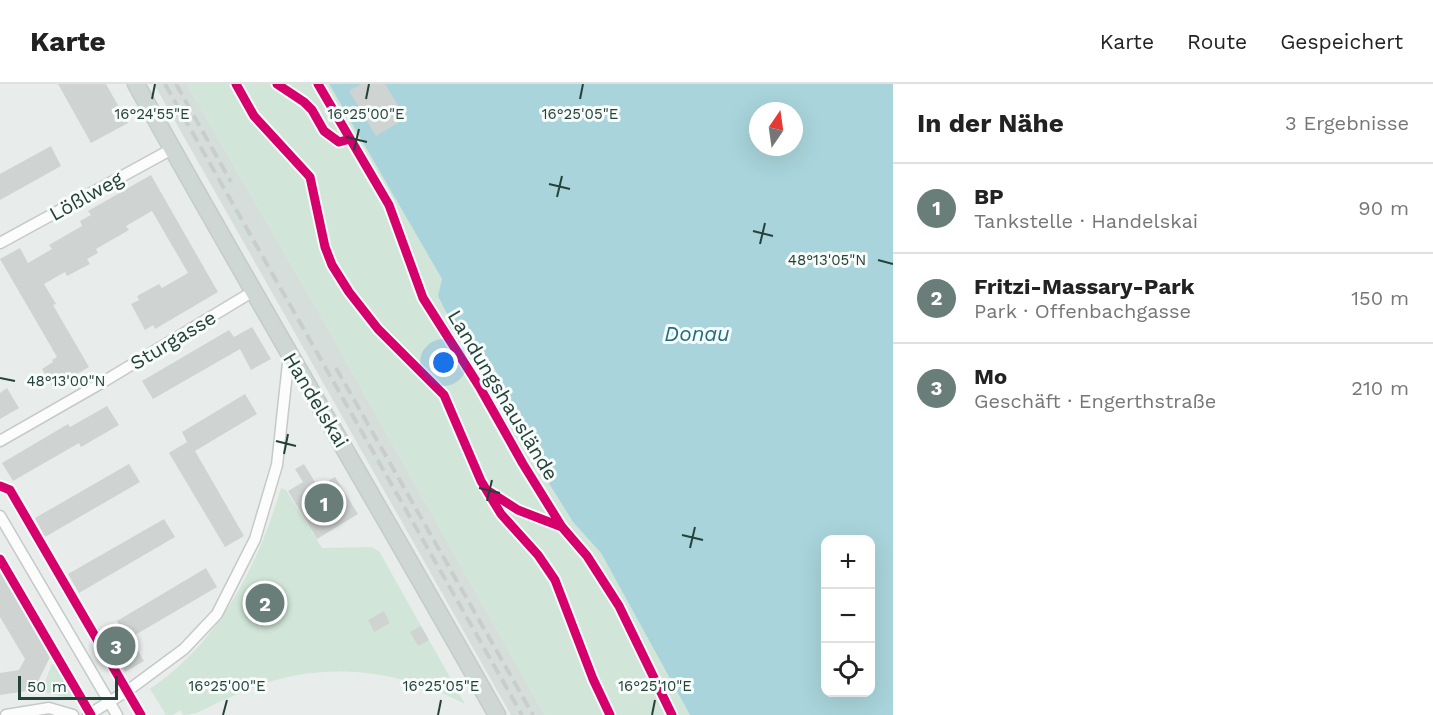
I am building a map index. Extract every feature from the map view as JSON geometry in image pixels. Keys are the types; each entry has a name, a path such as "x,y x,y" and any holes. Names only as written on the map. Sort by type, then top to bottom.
{"main road":[{"name":"Handelskai","path":"136,84 252,292 386,518 497,715"}],"street":[{"name":"Lößlweg","path":"0,243 172,149"},
{"name":"Sturgasse","path":"0,441 252,292"},
{"path":"88,715 130,689 183,649 217,614 255,539 277,465 289,354"},
{"path":"0,516 117,715"},
{"path":"6,715 49,708 73,715"}],"shaded area":[{"path":"154,84 187,84 318,311 545,715 511,715"}],"green space":[{"path":"187,84 329,84 442,279 463,344 491,362 515,408 515,429 573,522 601,553 690,715 545,715 318,311"},
{"path":"281,488 286,490 322,548 371,547 379,551 465,704 415,683 362,673 335,672 308,673 281,679 255,687 196,713 183,715 180,710 173,715 166,715 150,689 196,649 233,600 261,546"},
{"path":"52,664 54,664 76,700 41,691"}],"water":[{"name":"Donau","path":"329,84 893,84 893,715 690,715 601,553 573,522 515,429 515,408 491,362 463,345 438,296 442,279"}],"building":[{"path":"58,84 106,84 128,123 91,143"},
{"path":"361,84 385,84 406,118 376,136 349,91"},
{"path":"51,146 61,166 0,200 0,174"},
{"path":"151,175 218,292 155,329 153,325 145,330 131,304 139,300 137,296 159,284 162,288 188,273 152,211 126,226 129,230 96,249 98,253 87,259 90,264 67,276 65,272 44,284 56,304 53,305 89,367 53,388 42,369 57,357 0,259 20,248 28,263 52,249 49,245 82,226 80,221 91,215 88,211"},
{"path":"252,327 271,359 251,370 240,349 153,399 142,381 229,330 234,337"},
{"path":"7,388 19,408 0,419 0,393"},
{"path":"245,394 257,414 195,451 244,536 225,547 169,453 187,442 182,432"},
{"path":"107,406 119,425 81,447 79,443 13,481 2,463 68,424 70,427"},
{"path":"129,464 140,482 45,537 35,518"},
{"path":"304,464 318,487 335,477 358,514 317,539 288,491 303,482 295,469"},
{"path":"164,519 175,537 79,593 68,574"},
{"path":"206,568 217,587 130,638 144,661 125,672 105,640 122,630 117,621"},
{"path":"0,572 50,657 34,690 0,695 0,673 19,670 25,659 0,617"},
{"path":"384,611 390,623 374,632 368,620"},
{"path":"421,626 429,640 418,646 410,632"}],"railway":[{"path":"165,84 522,715"},
{"path":"176,84 231,182"},
{"path":"336,368 533,715"}],"cycle path":[{"path":"236,84 254,116 310,177 325,247 332,265 349,292 378,329 444,395 481,481 501,514 538,555 555,580 593,679 610,715"},
{"path":"277,84 304,102 312,110 324,131 339,142 350,139"},
{"name":"Landungshauslände","path":"318,84 389,205 423,298 479,386 562,527 587,556 619,606 672,715"},
{"path":"0,486 10,490 141,715"},
{"path":"490,492 518,510 562,527"},
{"path":"0,559 91,715"}],"place":[{"name":"BP","path":"324,503"},
{"name":"Fritzi-Massary-Park","path":"265,603"},
{"name":"Mo","path":"116,646"}]}
